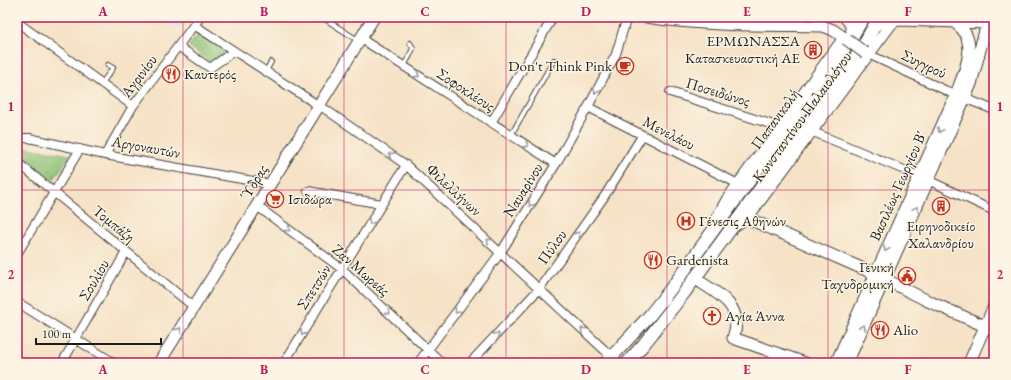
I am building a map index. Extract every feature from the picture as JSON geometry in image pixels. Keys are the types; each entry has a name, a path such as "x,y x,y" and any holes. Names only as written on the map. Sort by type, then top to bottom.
{"main road":[{"path":"846,17 851,22 853,28 848,38"},
{"name":"Παπανικολή","path":"609,360 650,315 673,286 864,17"},
{"name":"Κωνσταντίνου Παλαιολόγου","path":"627,363 648,339 694,278 883,20"}],"street":[{"name":"Αγρινίου","path":"106,155 133,106 200,17"},
{"name":"Ύδρας","path":"159,363 257,206 316,104 374,17"},
{"path":"491,123 553,17"},
{"name":"Ναυαρίνου","path":"418,363 501,252 556,164 616,54 627,17"},
{"path":"646,17 677,22 730,25 823,26 848,38"},
{"path":"883,20 991,23"},
{"name":"Κωνσταντίνου Παλαιολόγου","path":"731,228 747,218 866,53 887,28 883,20"},
{"path":"17,22 133,106"},
{"name":"Βασιλέως Γεωργίου Β'","path":"836,363 880,276 960,96 969,52 965,33 955,23"},
{"name":"Βασιλέως Γεωργίου Β'","path":"960,96 973,78 982,40 991,23"},
{"name":"Φιλελλήνων","path":"194,25 316,104 406,165 501,252 609,360"},
{"name":"Συγγρού","path":"848,38 866,53 994,110"},
{"name":"Παπανικολή","path":"708,237 726,200 848,38"},
{"name":"Σοφοκλέους","path":"360,40 404,66 556,164"},
{"path":"178,46 210,68 234,51"},
{"name":"Ποσειδώνος","path":"670,92 780,127"},
{"name":"Μενελάου","path":"588,107 738,184"},
{"path":"811,131 924,178 994,212"},
{"name":"Πύλου","path":"470,363 539,289 604,197 642,136"},
{"name":"Αργοναυτών","path":"17,138 29,138 106,155 270,184"},
{"path":"17,254 80,149"},
{"name":"Τομπάζη","path":"17,162 194,306"},
{"name":"Σπετσών","path":"284,363 406,165"},
{"path":"308,191 382,204"},
{"name":"Ζαν Μωρεάς","path":"257,206 342,269 442,363"},
{"path":"747,218 880,276 928,301 990,328"},
{"name":"Σουλίου","path":"62,363 126,252"},
{"name":"Βασιλέως Γεωργίου Β'","path":"847,363 880,276"},
{"path":"694,278 730,304 735,313 737,322 733,338 805,363"},
{"path":"17,302 114,363"},
{"path":"969,363 990,328 994,306"}],"lane":[{"path":"322,17 360,40"},
{"path":"404,66 413,48 410,43"},
{"path":"511,136 554,60"},
{"path":"266,72 271,62"},
{"path":"102,83 113,68 108,65"}],"shaded area":[{"path":"186,17 178,29 162,18"}],"green space":[{"path":"201,31 232,51 214,65 189,46"},
{"path":"17,146 70,155 53,180 17,151"}],"place":[{"name":"ΕΡΜΩΝΑΣΣΑ Κατασκευαστική ΑΕ","path":"813,50"},
{"name":"Don't Think Pink","path":"625,66"},
{"name":"Καυτερός","path":"171,74"},
{"name":"Ισιδώρα","path":"275,199"},
{"name":"Ειρηνοδικείο Χαλανδρίου","path":"941,206"},
{"name":"Γένεσις Αθηνών","path":"686,221"},
{"name":"Gardenista","path":"653,260"},
{"name":"Γενική Ταχυδρομική","path":"907,276"},
{"name":"Αγία Άννα","path":"712,316"},
{"name":"Alio","path":"880,330"}]}
